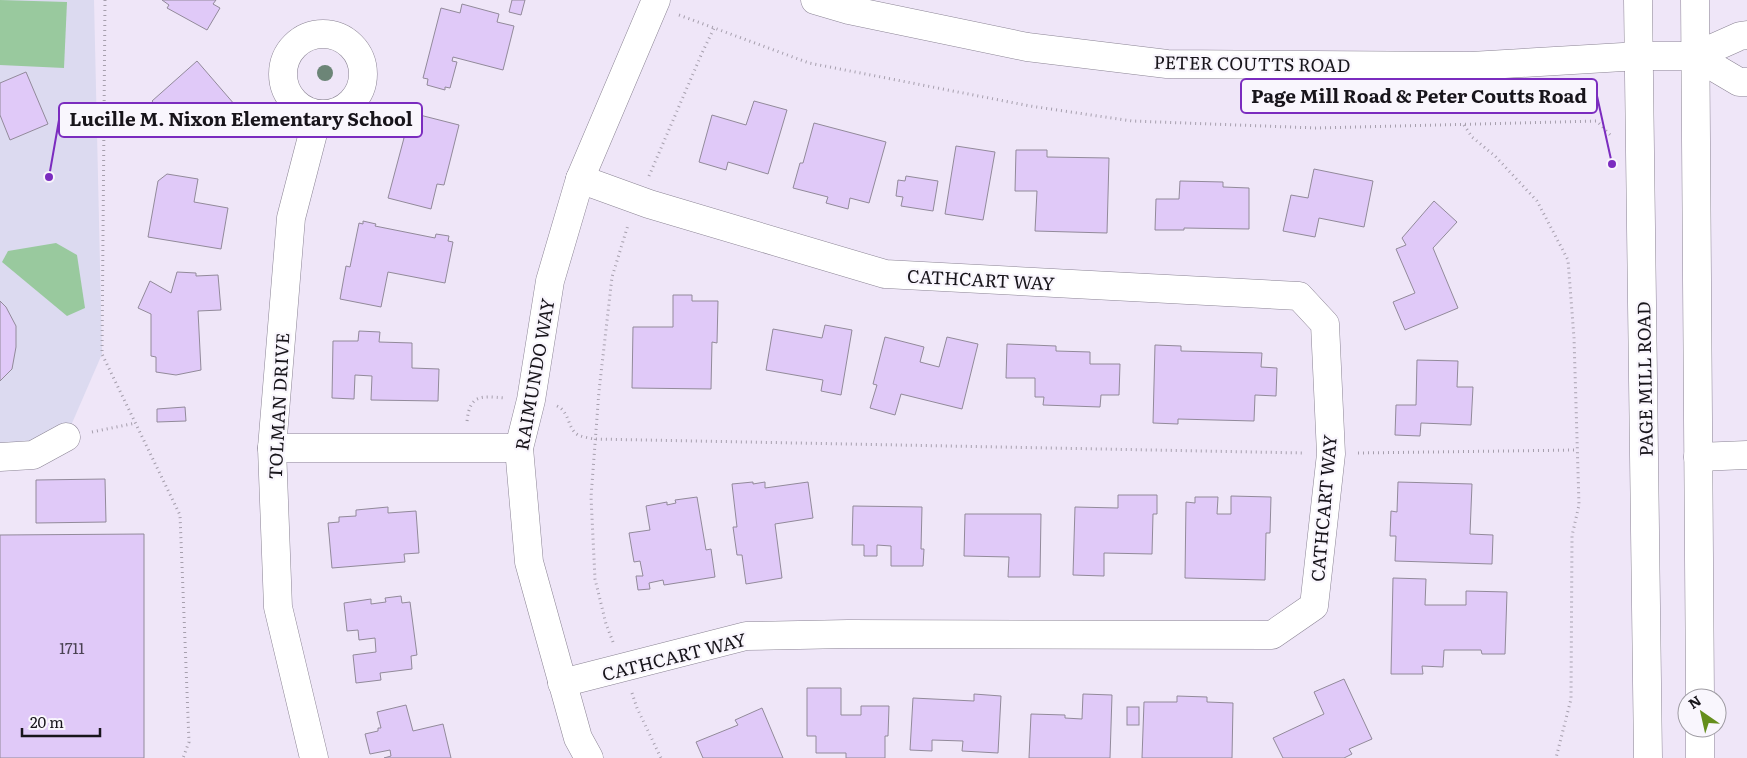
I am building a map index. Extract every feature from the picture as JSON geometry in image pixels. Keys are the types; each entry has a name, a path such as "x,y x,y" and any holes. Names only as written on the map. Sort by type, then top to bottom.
{"street":[{"name":"PETER COUTTS ROAD","path":"815,0 850,10 1027,47 1167,64 1471,66 1640,56 1695,56"},
{"name":"PAGE MILL ROAD","path":"1638,0 1648,758"},
{"path":"1695,0 1700,688"},
{"name":"RAIMUNDO WAY","path":"589,758 578,738 529,562 519,448 531,400 550,281 580,179 655,2"},
{"path":"1695,56 1740,36 1747,36"},
{"path":"1695,56 1739,82 1747,82"},
{"name":"TOLMAN DRIVE","path":"314,758 278,607 272,448 292,218 318,114"},
{"name":"CATHCART WAY","path":"562,683 746,636 848,634 1272,635 1314,606 1331,454 1325,324 1299,296 885,274 639,200 580,179"},
{"path":"0,457 33,455 66,437"},
{"path":"272,448 519,448"},
{"path":"1698,457 1747,455"},
{"path":"1700,738 1700,758"}],"path":[{"path":"105,0 102,354 180,515 189,742 183,758"},
{"path":"655,2 714,28 809,63 1030,106 1132,121 1316,128 1597,121 1641,169"},
{"path":"662,758 637,708 606,624 595,579 591,497 594,439 612,277 627,226 714,28"},
{"path":"1464,124 1472,138 1495,156 1537,200 1568,260 1574,338 1579,505 1572,536 1571,699 1556,758"},
{"path":"466,447 468,415 471,405 484,396 554,404 564,409 576,433 580,436 594,439 1331,454 1577,450"},
{"path":"66,437 136,423"}],"shaded area":[{"path":"0,0 94,0 102,354 66,437 0,457"}],"green space":[{"path":"0,0 67,2 64,68 0,65"},
{"path":"56,243 77,255 85,308 67,316 2,262 8,251"}],"building":[{"path":"162,0 216,0 213,4 220,8 207,30 167,8 169,5"},
{"path":"512,0 525,0 521,15 509,12"},
{"path":"462,4 499,14 497,22 514,26 503,70 453,57 452,61 457,62 450,88 445,87 445,90 427,85 428,79 423,78 441,8 460,13"},
{"path":"197,61 235,105 217,121 201,103 173,125 152,101"},
{"path":"26,72 48,124 10,140 0,115 0,83"},
{"path":"754,101 787,110 768,174 728,162 726,170 699,162 712,115 746,125"},
{"path":"408,112 459,125 444,185 437,184 431,209 388,198 404,138 401,137"},
{"path":"814,123 886,142 869,203 850,198 848,209 826,203 828,197 793,188 800,163 803,163"},
{"path":"956,146 995,152 983,220 945,214"},
{"path":"1016,150 1047,150 1047,157 1109,158 1107,233 1035,231 1037,191 1015,191"},
{"path":"1314,169 1373,181 1364,227 1319,218 1315,237 1283,231 1291,195 1308,198"},
{"path":"167,174 198,179 194,202 228,208 221,249 148,237 158,181"},
{"path":"906,176 938,181 933,211 901,206 903,197 896,196 898,180 905,181"},
{"path":"1180,181 1223,182 1223,187 1249,188 1249,229 1184,228 1184,230 1155,230 1156,199 1179,199"},
{"path":"1434,201 1457,222 1433,248 1458,308 1405,330 1393,302 1415,293 1396,249 1406,245 1402,238"},
{"path":"363,221 376,224 375,226 435,238 436,234 449,236 448,241 453,242 445,283 388,272 381,307 340,299 346,266 350,267 359,223 363,224"},
{"path":"177,272 196,273 196,276 218,275 221,310 198,311 201,370 176,375 156,372 156,357 151,356 151,314 138,308 150,281 171,293"},
{"path":"673,295 692,295 692,301 718,301 717,343 712,342 711,389 632,388 633,327 673,327"},
{"path":"0,301 6,307 16,326 16,347 12,369 0,381"},
{"path":"825,325 852,330 841,395 821,391 823,380 766,370 773,329 822,338"},
{"path":"359,331 380,332 379,342 412,343 412,368 439,369 438,401 371,400 372,376 355,375 354,399 332,398 333,341 358,341"},
{"path":"885,337 924,347 920,362 939,367 947,337 978,344 962,409 901,394 895,415 870,408 877,385 873,384"},
{"path":"1007,344 1056,346 1056,351 1090,352 1090,364 1120,364 1119,395 1101,395 1100,407 1043,405 1044,397 1035,397 1035,378 1006,378"},
{"path":"1155,345 1181,346 1181,351 1262,353 1261,367 1277,368 1276,396 1255,395 1254,421 1178,419 1178,424 1153,423"},
{"path":"1417,360 1458,361 1457,387 1473,387 1471,425 1421,423 1420,436 1395,435 1396,405 1416,405"},
{"path":"185,407 186,421 157,422 157,409"},
{"path":"105,479 106,522 36,523 36,480"},
{"path":"753,482 753,484 765,482 765,488 808,482 813,518 775,524 782,578 746,584 742,555 737,555 733,527 737,527 732,484"},
{"path":"1398,482 1472,484 1470,534 1493,535 1492,564 1395,561 1396,536 1390,536 1391,511 1397,512"},
{"path":"1118,495 1157,495 1157,514 1153,514 1152,554 1104,553 1104,576 1073,575 1075,507 1118,508"},
{"path":"1231,496 1271,497 1270,533 1266,533 1265,580 1185,578 1186,502 1195,503 1195,497 1218,497 1217,514 1231,514"},
{"path":"697,497 706,550 711,549 715,577 664,585 663,580 649,583 650,589 638,590 636,576 643,576 640,561 634,562 629,533 650,530 646,506 667,502 667,505 676,503 675,500"},
{"path":"853,506 922,507 921,549 924,549 923,566 891,566 891,546 877,545 877,556 864,556 864,545 852,545"},
{"path":"388,507 388,513 416,511 419,553 404,554 405,562 332,568 328,523 339,522 339,517 356,516 356,510"},
{"path":"965,514 1041,514 1040,577 1008,577 1009,557 964,556"},
{"path":"144,534 144,758 0,758 0,535"},
{"path":"1393,578 1426,579 1425,605 1466,605 1466,591 1507,592 1505,654 1482,654 1481,650 1444,650 1443,667 1422,666 1423,674 1391,674"},
{"path":"401,596 402,603 410,602 417,655 411,656 412,669 380,673 381,680 356,683 353,655 376,652 375,638 359,640 358,630 347,631 344,603 371,599 371,604 386,602 385,598"},
{"path":"1344,679 1372,739 1349,749 1352,754 1344,758 1283,758 1273,738 1324,714 1314,692"},
{"path":"807,688 841,688 841,715 861,715 861,706 889,706 888,736 885,736 885,758 846,758 846,753 816,753 816,736 807,736"},
{"path":"974,694 1001,696 998,753 962,751 963,741 932,740 932,751 910,750 913,698 974,701"},
{"path":"1083,694 1112,695 1110,758 1029,758 1031,714 1065,715 1065,718 1082,719"},
{"path":"1177,696 1207,697 1207,702 1233,703 1232,758 1142,758 1144,702 1177,702"},
{"path":"406,705 413,731 443,724 451,758 384,758 391,756 390,750 370,754 365,734 378,731 378,728 381,728 377,712"},
{"path":"1127,707 1139,707 1139,725 1127,725"},
{"path":"762,708 783,758 703,758 696,742 738,725 735,720"}],"place":[{"name":"Page Mill Road & Peter Coutts Road","path":"1612,164"},
{"name":"Lucille M. Nixon Elementary School","path":"49,177"}]}
